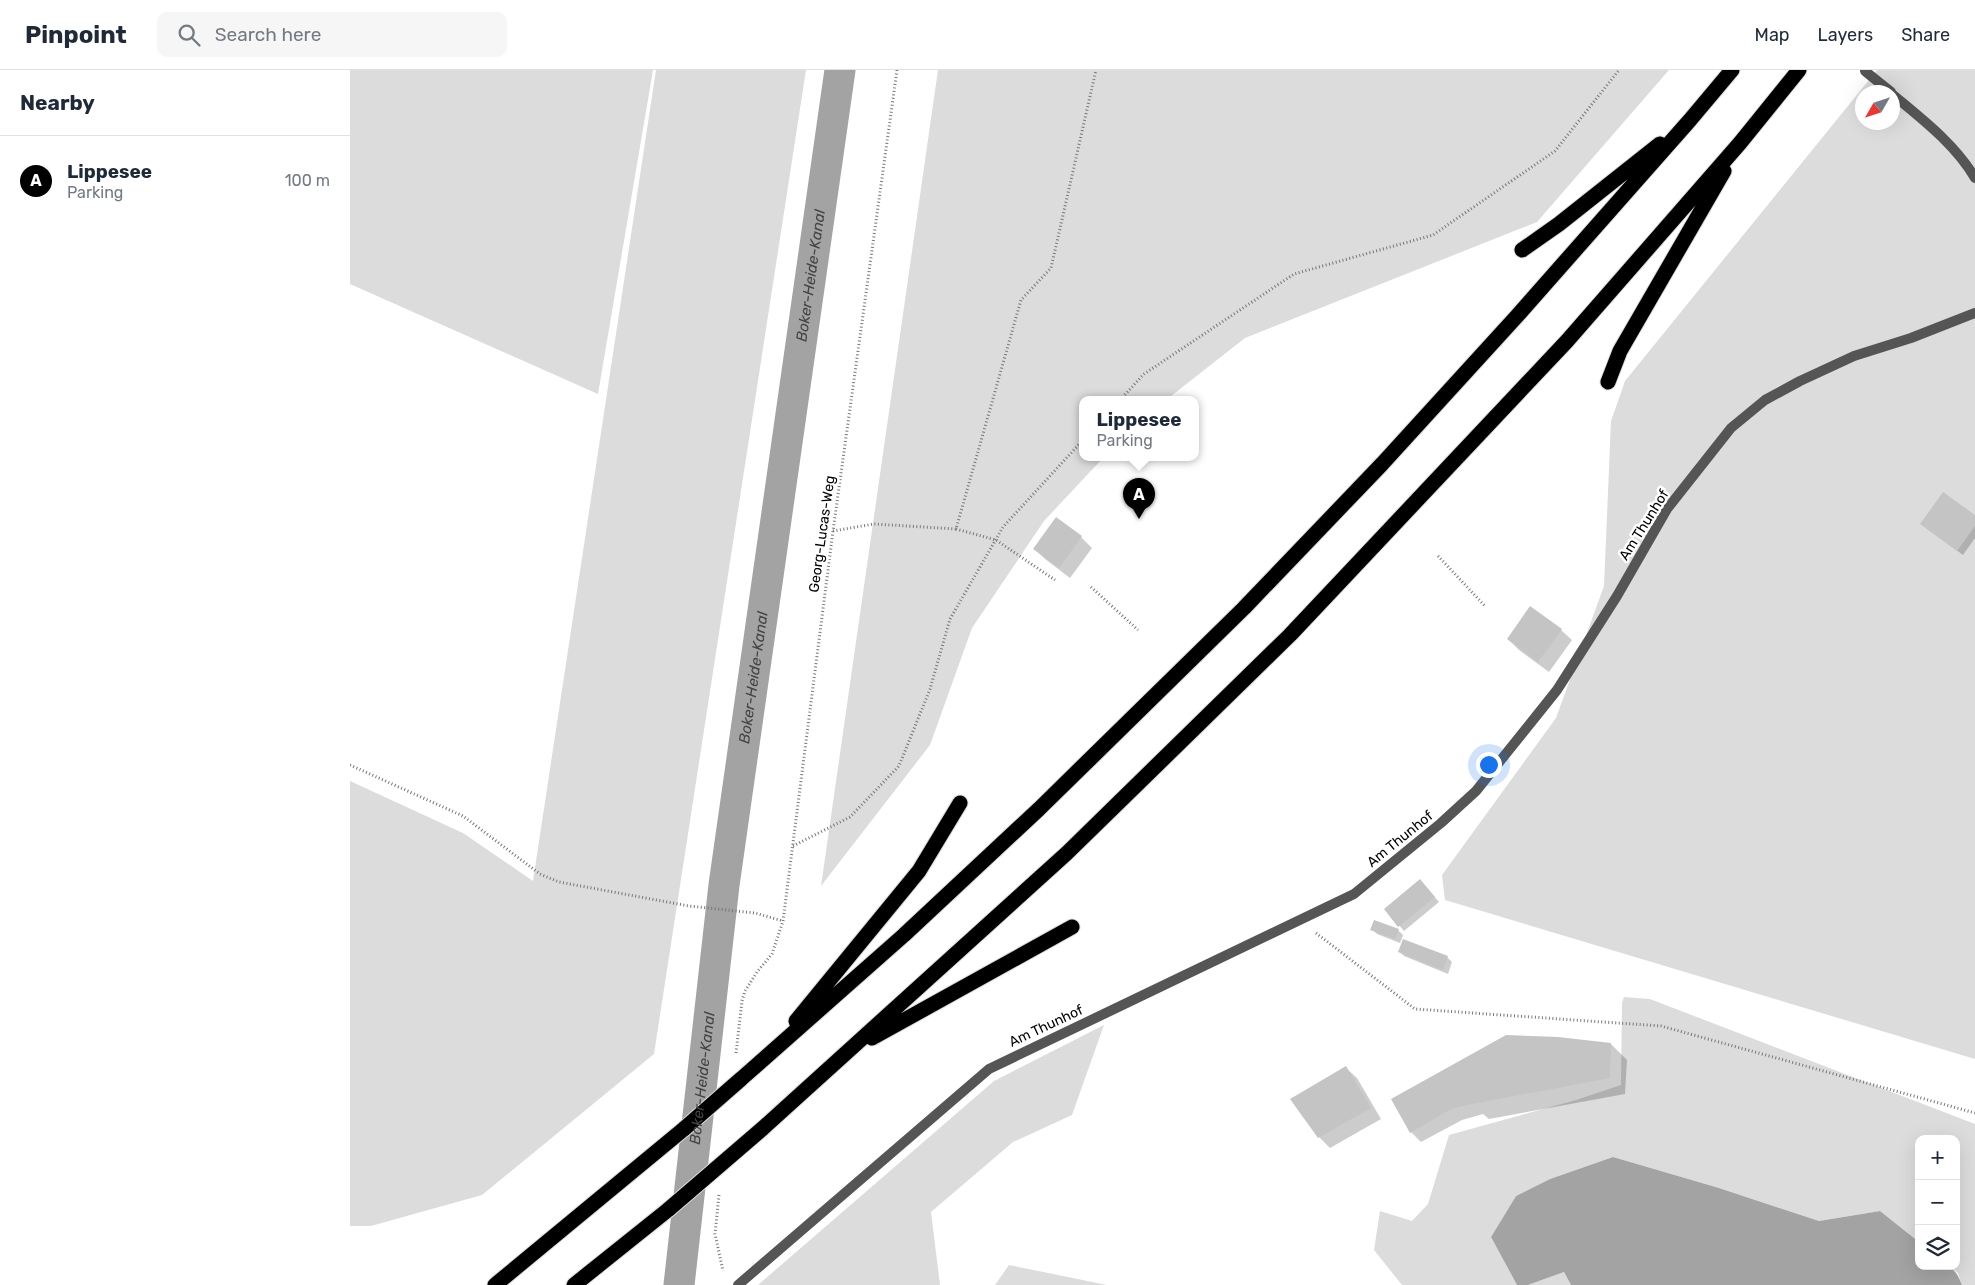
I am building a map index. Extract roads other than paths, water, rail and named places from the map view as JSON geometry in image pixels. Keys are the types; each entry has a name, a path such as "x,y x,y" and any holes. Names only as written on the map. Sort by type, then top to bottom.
{"highway":[{"path":"496,1285 685,1128 904,935 1039,809 1244,608 1395,450 1511,323 1732,70"},
{"path":"574,1285 669,1209 762,1129 1067,853 1290,635 1567,342 1740,143 1799,70"},
{"path":"1522,250 1559,224 1690,120"},
{"path":"1608,382 1620,351 1740,143"},
{"path":"766,1057 918,871 960,803"},
{"path":"851,1049 1072,927"}],"street":[{"path":"1865,71 1882,85"},
{"path":"1900,100 1944,138 1969,167 1975,178"},
{"name":"Am Thunhof","path":"738,1285 989,1069 1354,894 1441,823 1476,791 1557,690 1617,596 1667,509 1730,428 1765,400 1809,377 1854,356 1910,338 1975,313"}],"waterway":[{"name":"Boker-Heide-Kanal","path":"679,1285 724,885 840,70"}],"place":[{"name":"Lippesee","path":"1139,519"}]}
